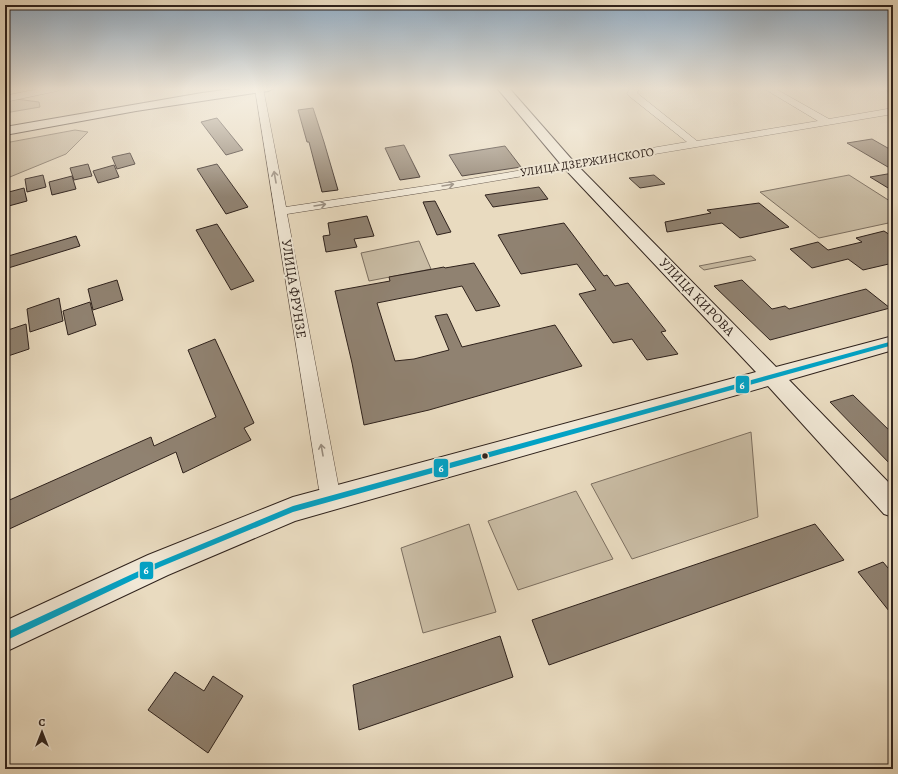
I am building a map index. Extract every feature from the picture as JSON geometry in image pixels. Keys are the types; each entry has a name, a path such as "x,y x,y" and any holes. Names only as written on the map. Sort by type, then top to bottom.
{"main road":[{"path":"5,131 39,124"},
{"name":"УЛИЦА КИРОВА","path":"534,124 569,165 770,373 893,505"},
{"path":"5,637 158,565 330,494 770,373 893,336"},
{"path":"770,373 893,343"},
{"path":"5,624 140,560 288,500 330,494"}],"street":[{"name":"УЛИЦА ФРУНЗЕ","path":"268,124 296,303 330,494"},
{"path":"670,124 695,144"},
{"name":"УЛИЦА ДЗЕРЖИНСКОГО","path":"282,211 815,124"}],"shaded area":[{"path":"75,130 88,132 66,154 5,179 5,143"},
{"path":"849,175 893,203 893,222 819,238 760,192"},
{"path":"419,241 431,269 369,281 361,253"},
{"path":"751,256 756,260 704,270 699,266"},
{"path":"751,432 758,517 632,559 591,484"},
{"path":"576,491 613,559 518,590 488,521"},
{"path":"469,524 496,612 423,633 401,548"}],"building":[{"path":"203,124 222,124 243,150 226,155"},
{"path":"302,124 318,124 338,190 322,192 309,142 307,142"},
{"path":"872,139 893,151 893,170 847,143"},
{"path":"404,145 420,177 400,180 385,148"},
{"path":"505,146 521,167 462,176 449,155"},
{"path":"130,153 135,164 117,169 112,157"},
{"path":"88,164 92,176 74,180 70,168"},
{"path":"217,164 248,207 226,214 197,169"},
{"path":"114,165 119,177 98,183 93,171"},
{"path":"893,173 893,191 870,177"},
{"path":"43,175 46,187 27,192 25,179"},
{"path":"654,175 665,184 640,188 629,178"},
{"path":"72,176 76,189 52,195 49,182"},
{"path":"539,187 548,199 493,207 485,195"},
{"path":"24,188 27,201 5,207 5,193"},
{"path":"435,201 451,232 437,235 423,202"},
{"path":"759,203 789,227 740,238 722,223 667,232 665,222 711,213 707,210"},
{"path":"367,216 374,236 354,239 357,247 326,252 323,236 330,235 328,223"},
{"path":"564,223 604,276 607,275 615,286 628,283 666,331 661,332 678,354 647,360 632,339 613,343 579,294 596,290 577,264 521,274 498,235"},
{"path":"217,224 254,281 231,290 196,230"},
{"path":"884,231 893,237 893,263 863,270 848,259 812,268 790,249 818,242 828,250 862,242 856,238"},
{"path":"76,236 80,246 5,269 5,257"},
{"path":"474,263 500,306 476,311 462,286 377,303 395,361 414,359 449,350 435,316 447,314 462,347 555,325 582,366 429,410 364,425 352,363 335,291 390,281 389,277"},
{"path":"117,280 123,300 93,310 88,289"},
{"path":"742,280 772,309 785,306 789,309 866,289 890,308 770,340 714,286"},
{"path":"59,298 63,321 30,332 27,309"},
{"path":"90,302 96,325 68,335 63,311"},
{"path":"26,324 29,349 5,357 5,331"},
{"path":"215,339 254,423 244,428 251,440 183,473 176,452 5,531 5,502 151,437 154,446 216,417 188,350"},
{"path":"853,395 893,434 893,467 830,402"},
{"path":"815,524 844,560 549,665 532,620"},
{"path":"883,562 893,574 893,616 858,572"},
{"path":"500,636 513,677 359,730 353,685"},
{"path":"175,672 204,691 213,676 243,696 208,753 148,710"}],"transit line":[{"name":"6","path":"5,637 158,565 293,509 893,343"}]}
